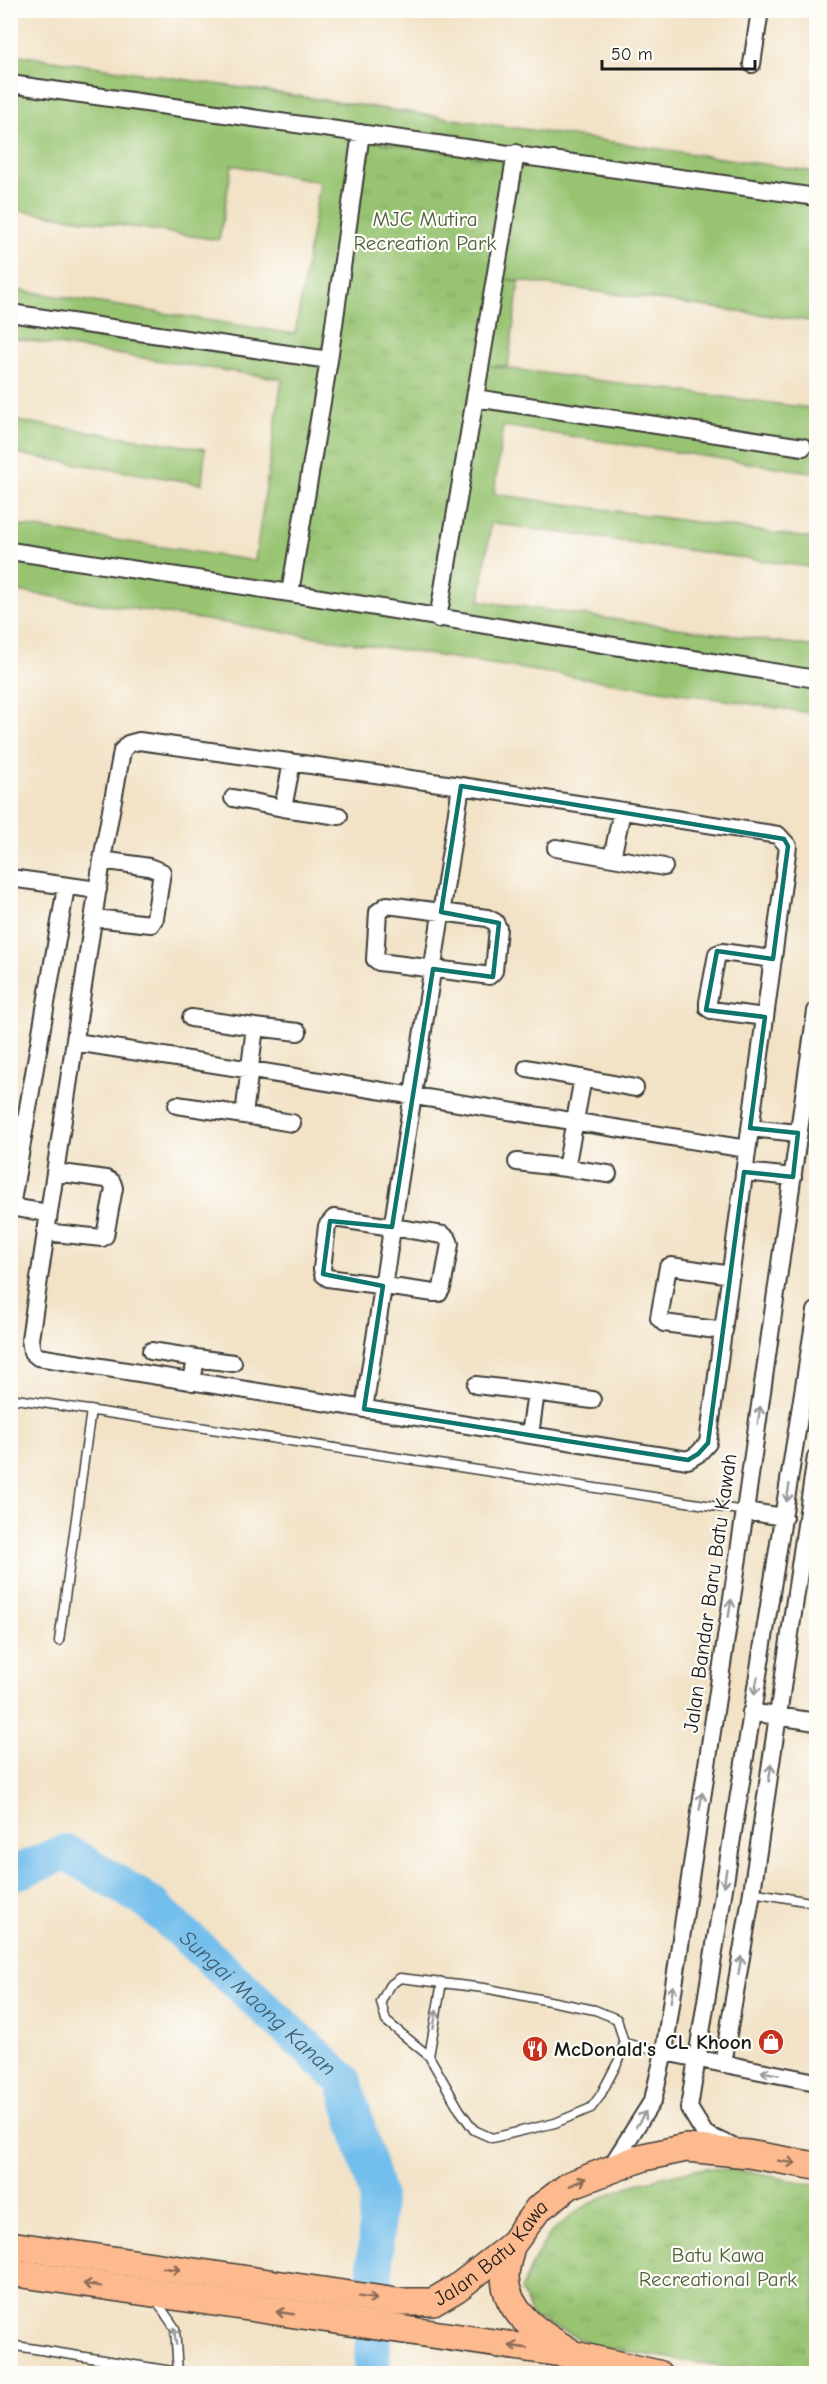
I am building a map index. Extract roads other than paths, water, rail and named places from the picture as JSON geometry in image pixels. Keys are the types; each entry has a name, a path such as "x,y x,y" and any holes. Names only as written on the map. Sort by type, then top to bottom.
{"highway":[{"name":"Jalan Batu Kawa","path":"10,2245 397,2302 433,2302 457,2288 511,2246 538,2209 570,2186 610,2168 644,2157 686,2148 748,2154 816,2166"},
{"path":"511,2246 505,2274 509,2300 525,2322 575,2355"},
{"name":"Jalan Batu Kawa","path":"10,2272 575,2355 658,2373"}],"street":[{"path":"752,64 759,10"},
{"path":"10,84 516,153 816,198"},
{"path":"290,593 328,360 361,133"},
{"path":"438,619 516,153"},
{"path":"10,313 328,360"},
{"path":"475,398 803,447"},
{"path":"10,551 290,593 816,679"},
{"path":"139,741 292,762 778,835 788,846 708,1443 698,1454 688,1460 38,1357 32,1352 30,1339 45,1232 76,1042 102,860 122,751 128,744 139,741"},
{"path":"283,807 292,762"},
{"path":"364,1408 461,786"},
{"path":"233,798 339,816"},
{"path":"612,858 622,811"},
{"path":"556,848 664,867"},
{"path":"94,918 150,924 155,918 162,872 149,867 102,860"},
{"path":"10,878 98,890"},
{"path":"48,1213 11,1207 66,887"},
{"path":"387,905 487,918 495,922 498,928 494,971 489,976 432,969 379,962 375,959 378,912 387,905"},
{"path":"765,1017 711,1010 708,1008 708,1002 717,954 722,952 773,959"},
{"name":"Jalan Bandar Baru Batu Kawah","path":"610,2168 653,2100 663,2052 745,1511 816,1014"},
{"path":"191,1018 298,1032"},
{"path":"244,1115 255,1027"},
{"path":"76,1042 412,1098 747,1149"},
{"path":"527,1068 635,1088"},
{"path":"566,1168 583,1078"},
{"path":"177,1105 292,1123"},
{"path":"750,1128 798,1133"},
{"path":"517,1162 608,1174"},
{"path":"45,1232 102,1238 105,1236 114,1188 112,1182 106,1179 55,1172"},
{"path":"744,1172 793,1177"},
{"path":"334,1218 442,1235 448,1239 450,1244 442,1288 439,1293 383,1286 328,1278 323,1274 327,1226 334,1218"},
{"path":"724,1331 664,1323 659,1318 666,1271 671,1266 731,1275"},
{"path":"748,2154 705,2134 689,2108 751,1712 784,1516 811,1380 816,1311"},
{"path":"151,1352 233,1364"},
{"path":"192,1382 196,1358"},
{"path":"477,1385 592,1400"},
{"path":"530,1435 536,1392"},
{"path":"723,2064 778,1716 809,1555 816,1457"},
{"path":"745,1511 784,1516"},
{"path":"751,1712 816,1722"},
{"path":"663,2052 816,2082"}],"lane":[{"path":"10,1398 745,1511"},
{"path":"59,1641 91,1410"},
{"path":"752,1892 816,1903"},
{"path":"400,1978 442,1982 595,2010 617,2019 624,2043 621,2056 591,2108 555,2123 492,2138 474,2130 459,2109 429,2056 386,2021 381,2002 389,1986 400,1978"},
{"path":"429,2056 442,1982"},
{"path":"624,2043 663,2052"},
{"path":"10,2345 178,2373 174,2328 151,2294"}],"waterway":[{"name":"Sungai Maong Kanan","path":"10,1875 66,1852 150,1903 344,2081 377,2195 372,2374"}],"place":[{"name":"CL Khoon","path":"771,2042"},
{"name":"McDonald's","path":"535,2049"}],"park label":[{"name":"MJC Mutira Recreation Park","path":"425,231"},
{"name":"Batu Kawa Recreational Park","path":"718,2267"}]}
